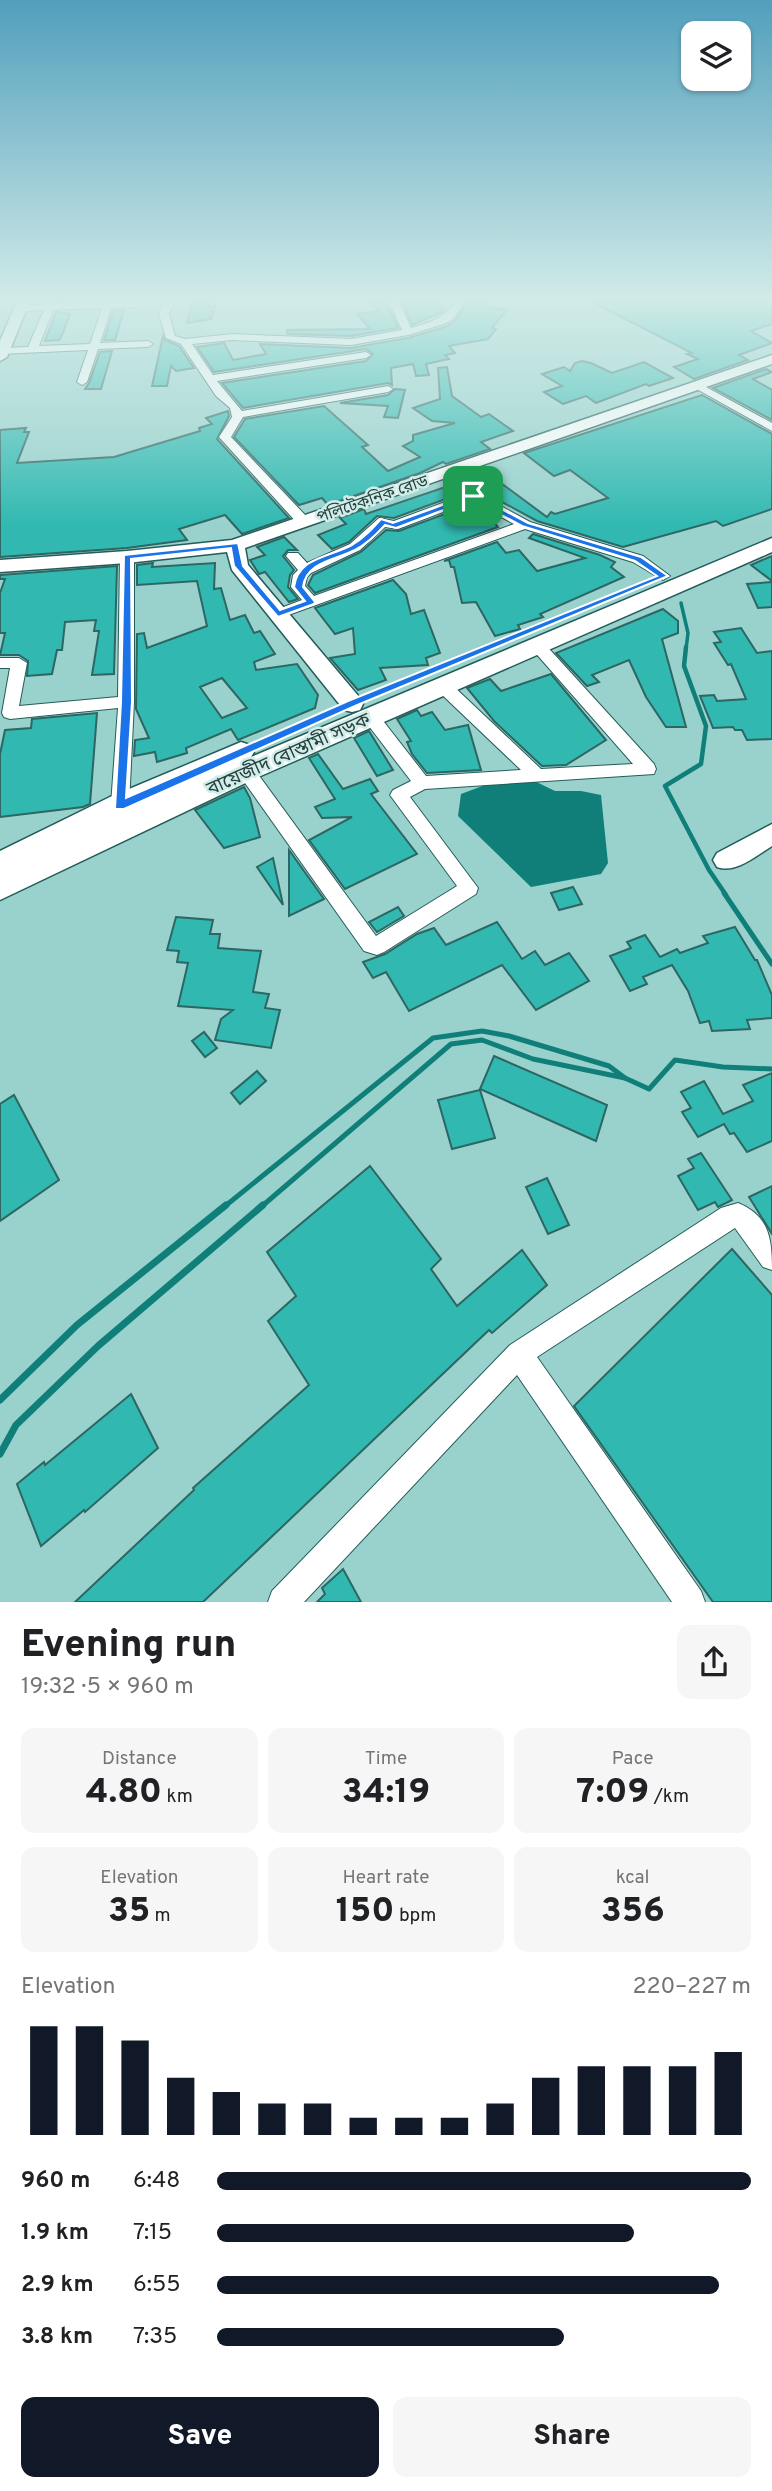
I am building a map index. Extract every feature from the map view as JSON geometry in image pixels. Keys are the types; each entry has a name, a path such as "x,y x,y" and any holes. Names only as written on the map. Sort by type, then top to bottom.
{"main road":[{"name":"পলিটেকনিক রোড","path":"0,566 127,557 235,545 724,376"},
{"name":"বায়েজীদ বোস্তামী সড়ক","path":"0,865 120,805 361,710 772,530"},
{"name":"বায়েজীদ বোস্তামী সড়ক","path":"0,887 246,771 361,710 443,686 772,544"},
{"path":"235,545 239,566 361,710"},
{"path":"726,860 772,834"}],"street":[{"path":"82,382 84,376"},
{"path":"207,376 234,407 237,415 225,437 303,522"},
{"path":"209,379 230,376"},
{"path":"698,385 772,428"},
{"path":"237,415 388,389"},
{"path":"445,473 473,496 525,525 638,559 663,576"},
{"path":"311,602 298,587 300,575 306,570 367,539 384,521 393,526 473,496"},
{"path":"278,614 525,525"},
{"path":"293,556 306,570"},
{"path":"120,805 126,702 127,557"},
{"path":"246,771 374,946 469,890 399,795 422,783 648,769 537,645"},
{"path":"0,663 19,663 10,713 126,702"},
{"path":"443,686 535,774"},
{"path":"361,710 422,783"},
{"path":"283,1602 519,1354 730,1217 738,1215 745,1219 772,1258"},
{"path":"519,1354 690,1602"}],"water":[{"path":"526,777 555,791 581,791 601,795 608,863 601,874 531,887 458,816 461,794 501,779"}],"building":[{"path":"92,376 105,376 101,389 85,389"},
{"path":"154,376 169,376 167,386 152,386"},
{"path":"269,376 391,376 392,385 388,383 243,408 222,383"},
{"path":"439,376 449,376 452,396 481,417 489,414 513,431 481,442 490,449 446,464 443,462 420,473 328,505 322,498 299,505 234,437 245,419 324,406 368,445 362,447 388,471 420,457 403,446 413,441 413,435 455,423 432,421 413,408 440,399"},
{"path":"545,376 669,376 673,378 649,386 646,384 596,403 586,396 563,404 544,392 562,386"},
{"path":"747,376 762,376 753,379 772,390 772,420 713,388"},
{"path":"395,389 405,390 398,418 384,417 388,406 340,403 388,395"},
{"path":"702,395 772,434 772,509 723,526 716,521 623,547 537,521 469,484 490,475 547,517 551,512 555,514 608,498 570,470 554,476 524,453"},
{"path":"228,411 229,416 217,439 289,518 242,534 225,515 179,529 187,540 127,548 0,557 0,430 26,428 24,432 29,432 17,463 114,457 200,431 199,428 212,424 206,418"},
{"path":"448,486 459,494 394,518 377,516 349,542 332,549 318,535 346,524 340,518 364,509 366,514"},
{"path":"472,504 495,517 491,519 498,527 315,593 308,585 313,575 361,552 386,530 399,531"},
{"path":"533,534 615,562 611,567 624,577 540,614 543,617 518,625 520,629 495,636 476,602 462,603 454,567 451,567 449,560 444,561 497,542 506,553 519,550 537,571 585,558 529,538"},
{"path":"284,537 297,550 288,550 283,556 294,570 290,575 288,587 298,599 289,602 265,572 259,574 250,560 265,555 257,547"},
{"path":"772,556 772,581 751,565"},
{"path":"153,563 152,567 215,563 214,589 221,588 230,620 245,615 254,633 260,631 275,654 254,662 256,670 297,664 318,695 315,708 238,740 231,729 186,748 187,753 157,762 155,752 134,756 135,740 149,738 136,709 137,634 144,633 147,648 207,626 197,581 137,585 137,565","holes":["222,678 247,708 222,718 200,687"]},
{"path":"117,566 114,674 92,675 99,631 94,631 96,620 65,622 62,650 57,650 52,674 27,676 28,661 19,655 0,655 5,633 0,633 0,593 5,579 0,579 0,575"},
{"path":"393,580 406,594 411,614 424,610 440,653 426,658 428,665 380,668 386,680 358,690 330,658 355,654 353,628 335,634 315,608"},
{"path":"772,582 772,607 758,608 747,584"},
{"path":"663,609 678,621 678,633 662,639 686,727 666,727 646,697 629,660 592,675 599,682 587,686 556,653"},
{"path":"741,628 757,653 772,651 772,739 747,740 742,730 735,730 733,727 713,728 700,696 714,695 717,701 746,699 731,664 728,665 714,643 721,642 714,632"},
{"path":"551,674 606,740 566,765 542,766 494,721 467,688 490,679 501,691"},
{"path":"417,710 421,716 432,712 445,730 468,725 481,770 427,773 412,754 407,742 411,741 397,719"},
{"path":"97,713 90,804 0,817 0,754 5,730 31,728 32,719"},
{"path":"369,731 393,770 377,776 354,738"},
{"path":"318,754 343,789 370,779 378,791 371,794 417,854 345,889 309,840 352,817 322,818 315,807 335,799 309,758"},
{"path":"244,787 250,798 260,837 224,848 195,810"},
{"path":"289,850 324,899 289,916"},
{"path":"273,858 283,905 257,867"},
{"path":"573,887 582,904 559,910 551,893"},
{"path":"398,907 404,916 377,932 369,922"},
{"path":"176,917 213,920 210,934 220,934 218,948 261,951 253,992 269,994 265,1008 280,1010 271,1048 215,1040 221,1019 233,1010 178,1006 188,963 177,962 179,951 167,950"},
{"path":"497,922 522,959 535,951 545,965 569,953 589,981 536,1010 502,965 409,1011 386,972 373,978 363,962 385,954 417,934 434,928 446,945"},
{"path":"735,927 757,960 772,995 772,1018 747,1020 750,1029 712,1031 709,1021 700,1023 688,991 672,965 643,977 647,984 630,991 610,956 631,948 627,942 645,935 660,957 677,949 680,953 708,943 703,936"},
{"path":"204,1032 217,1048 205,1057 192,1041"},
{"path":"494,1056 607,1105 596,1141 480,1089"},
{"path":"257,1071 266,1081 240,1104 231,1093"},
{"path":"772,1073 772,1141 747,1152 724,1124 698,1137 682,1112 691,1108 681,1092 704,1081 723,1114 753,1101 743,1085"},
{"path":"480,1090 495,1138 452,1149 438,1100"},
{"path":"14,1095 59,1180 0,1221 0,1104"},
{"path":"701,1153 732,1200 718,1207 715,1202 698,1210 678,1176 694,1168 688,1159"},
{"path":"370,1166 441,1259 431,1269 457,1306 522,1250 547,1285 492,1333 489,1330 203,1602 75,1602 194,1490 193,1488 309,1385 268,1321 296,1296 267,1252"},
{"path":"547,1178 569,1225 548,1234 526,1187"},
{"path":"772,1186 772,1234 749,1197"},
{"path":"732,1249 772,1295 772,1602 713,1602 574,1406"},
{"path":"131,1394 158,1448 85,1512 84,1510 41,1546 17,1484 44,1462 45,1465"},
{"path":"343,1569 361,1602 317,1602 325,1594 322,1588"}],"waterway":[{"path":"681,603 688,633 686,649"},
{"path":"686,647 684,666 706,726 701,764 665,786 709,870 726,895"},
{"path":"724,893 772,964"},
{"path":"224,1207 433,1038 482,1031 509,1036 609,1066 625,1078"},
{"path":"261,1207 451,1044 482,1040 533,1059 625,1078"},
{"path":"625,1078 649,1089 675,1060 723,1067 772,1069"},
{"path":"0,1400 77,1325 226,1205"},
{"path":"0,1454 16,1425 98,1346 263,1205"}],"route":[{"path":"473,496 525,525 638,559 663,576 580,613 352,704 120,805 126,702 127,557 235,545 239,566 278,614 311,602 298,587 300,575 310,565 352,548 367,539 384,521 393,526 473,496"}]}
